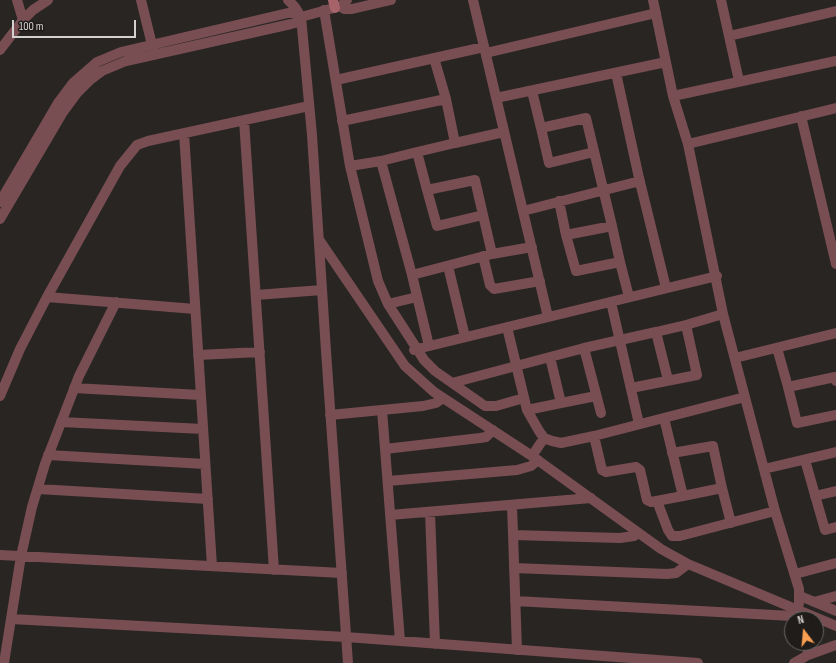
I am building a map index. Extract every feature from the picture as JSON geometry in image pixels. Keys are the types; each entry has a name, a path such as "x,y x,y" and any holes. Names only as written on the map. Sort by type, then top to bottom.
{"street":[{"path":"17,0 23,20"},
{"path":"0,50 23,20 33,10 48,0"},
{"path":"140,0 153,50"},
{"path":"288,0 296,7 301,17 320,240 330,415 348,663"},
{"path":"0,219 63,112 90,80 102,71 153,50 288,13 294,13 301,17 324,10 339,3 344,9 352,9 391,0"},
{"path":"473,0 548,317"},
{"path":"654,0 673,96 688,144 724,314 775,511 795,574 800,596 796,611"},
{"path":"721,0 739,81"},
{"path":"324,10 350,166 378,281 388,304 413,351 429,366 485,406 496,406 524,398"},
{"path":"729,36 836,11"},
{"path":"336,80 434,58 485,50 656,13"},
{"path":"0,201 58,103 85,70 97,62 121,52 153,50"},
{"path":"434,58 446,99 455,143"},
{"path":"673,96 836,61"},
{"path":"496,98 666,62"},
{"path":"616,73 666,288"},
{"path":"532,91 549,162 594,152"},
{"path":"342,121 446,99"},
{"path":"0,396 20,349 47,297 120,166 137,145 148,141 309,106"},
{"path":"688,144 836,108"},
{"path":"801,116 832,224 836,264"},
{"path":"541,128 586,118 629,297"},
{"path":"244,120 274,570"},
{"path":"350,166 381,161 504,132"},
{"path":"184,133 212,566"},
{"path":"417,152 437,226 483,215"},
{"path":"381,161 412,275 429,346"},
{"path":"428,190 475,180 483,215 490,285 494,289 540,281"},
{"path":"523,211 603,189 640,181"},
{"path":"559,201 576,271 620,262"},
{"path":"566,234 612,226"},
{"path":"320,240 399,358 418,379 443,398 494,430 539,449 591,498 661,549 688,564 787,611"},
{"path":"412,275 487,255 532,247"},
{"path":"448,266 465,337"},
{"path":"399,358 413,351 429,346 717,276"},
{"path":"256,295 322,290"},
{"path":"388,304 417,296"},
{"path":"47,297 195,309"},
{"path":"4,663 21,556 48,455 74,388 116,302"},
{"path":"611,302 639,424"},
{"path":"452,383 584,348 686,325 724,314"},
{"path":"631,388 698,375 686,325"},
{"path":"388,481 517,470 531,466 539,449 538,431 527,410 507,327"},
{"path":"656,332 668,380"},
{"path":"735,358 836,333"},
{"path":"584,348 601,413"},
{"path":"778,348 797,423 836,415"},
{"path":"198,355 260,352"},
{"path":"550,357 561,404"},
{"path":"788,387 836,378"},
{"path":"74,388 200,395"},
{"path":"527,410 596,396"},
{"path":"539,449 552,442 561,443 594,436 745,397"},
{"path":"330,415 423,406 436,403 443,398"},
{"path":"382,410 400,641"},
{"path":"664,418 683,496"},
{"path":"61,422 203,429"},
{"path":"385,449 480,438 486,436 494,430"},
{"path":"594,436 602,470 606,472 636,467 640,470 647,500 657,501 722,488"},
{"path":"672,453 713,446 731,524"},
{"path":"764,470 836,452"},
{"path":"48,455 205,464"},
{"path":"805,460 825,530 836,527"},
{"path":"38,489 208,499"},
{"path":"815,496 836,491"},
{"path":"390,515 591,498"},
{"path":"657,501 668,530 672,536 680,536 731,524 775,511"},
{"path":"512,505 517,650"},
{"path":"430,512 435,644"},
{"path":"513,535 620,538 634,536 639,533"},
{"path":"0,555 342,573"},
{"path":"795,574 836,563"},
{"path":"514,568 667,574 676,573 688,564"},
{"path":"800,596 836,611"},
{"path":"814,602 836,596"},
{"path":"516,601 784,614"},
{"path":"11,619 346,637 698,663"},
{"path":"824,623 836,626"},
{"path":"794,663 808,654 836,645"}]}
